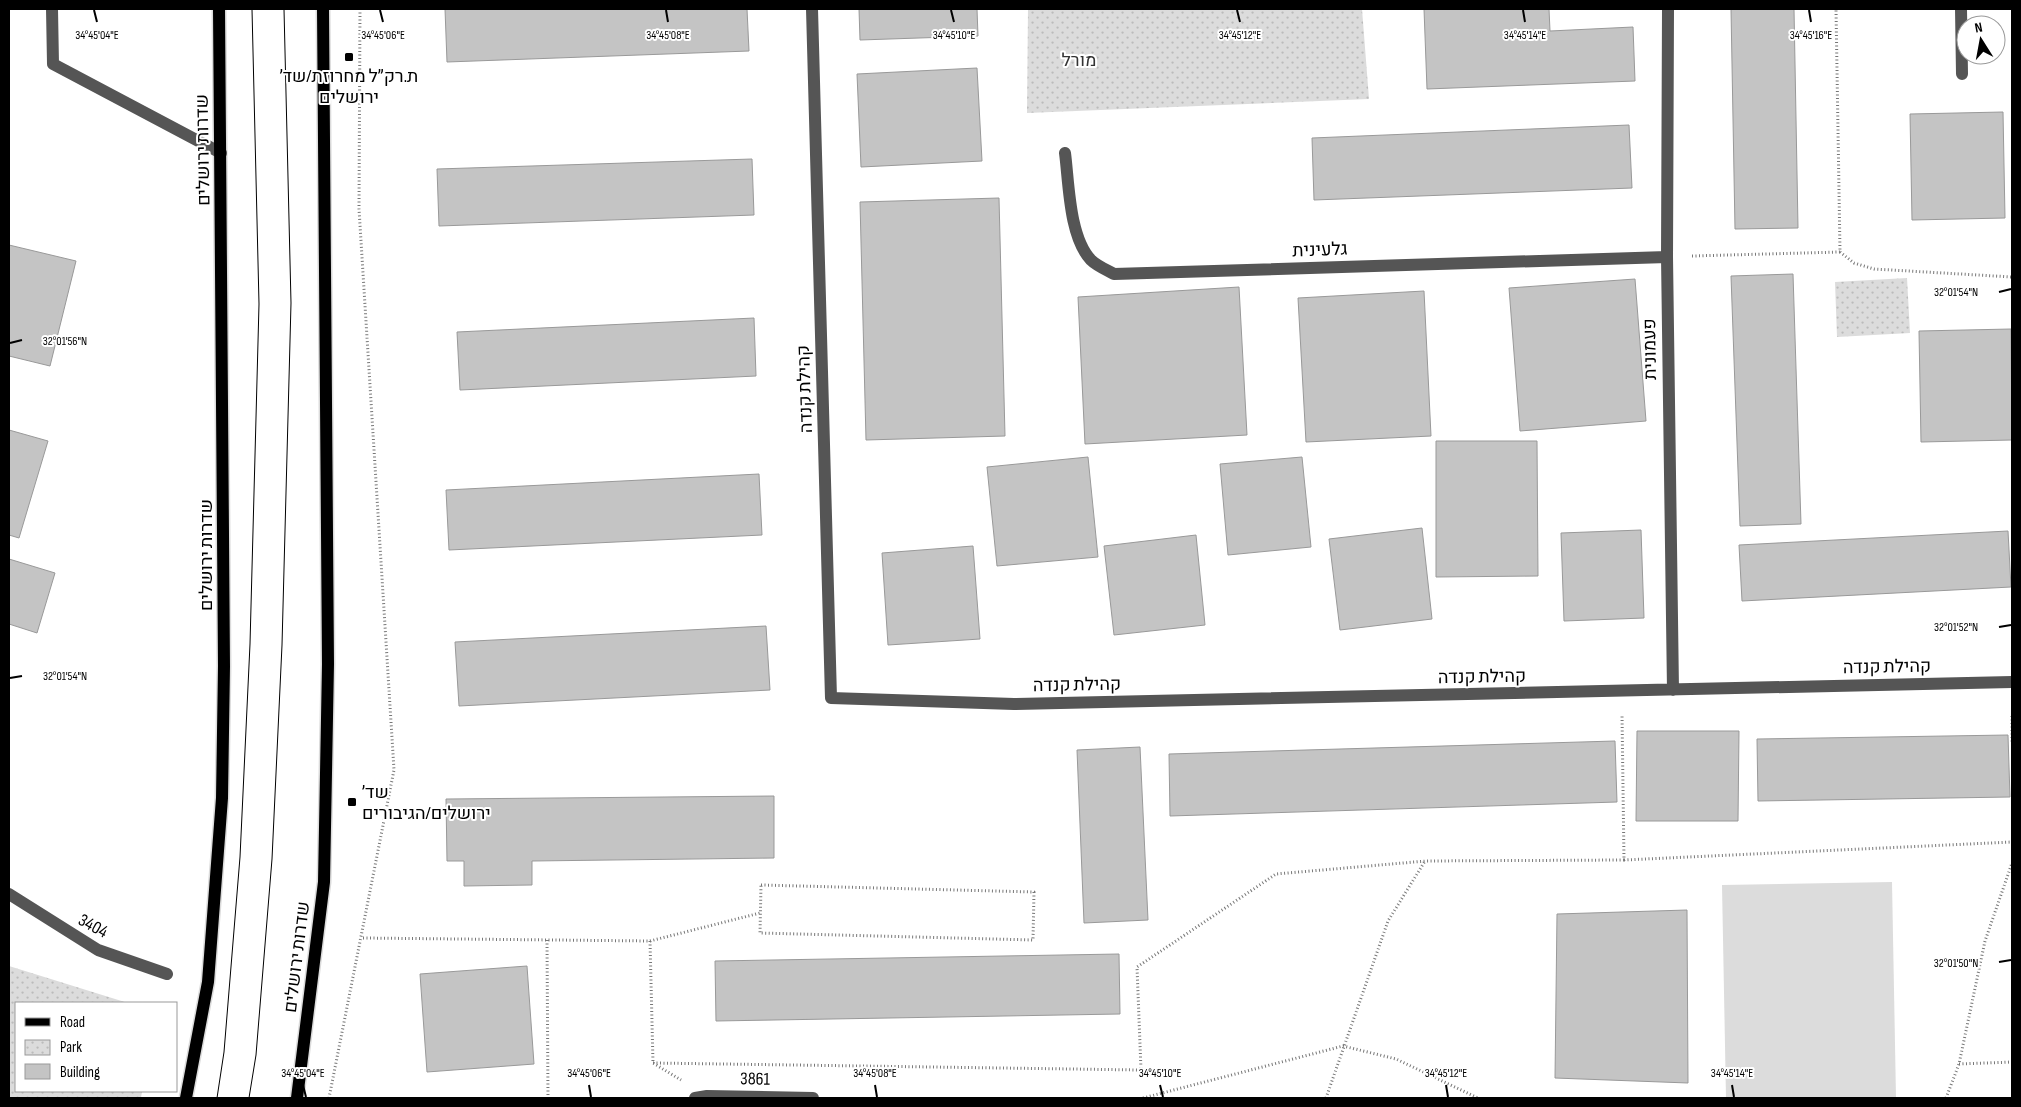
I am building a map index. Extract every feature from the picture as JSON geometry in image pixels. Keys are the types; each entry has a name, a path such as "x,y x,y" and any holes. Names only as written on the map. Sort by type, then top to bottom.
{"main road":[{"name":"שדרות ירושלים","path":"186,1098 208,982 222,798 219,9"},
{"name":"שדרות ירושלים","path":"297,1098 324,882 328,654 323,9"}],"street":[{"path":"52,9 53,64 221,153"},
{"name":"קהילת קנדה","path":"812,9 831,698 1014,704 2012,682"},
{"name":"פעמונית","path":"1668,9 1667,257 1672,690"},
{"path":"1961,9 1962,74"},
{"name":"גלעינית","path":"1065,153 1073,215 1081,246 1092,261 1114,274 1667,257"},
{"name":"3404","path":"9,894 98,950 167,974"},
{"name":"3861","path":"701,1097 814,1098"}],"path":[{"path":"329,1098 363,938 394,770 359,209 360,9"},
{"path":"1836,9 1840,252"},
{"path":"1667,257 1840,252 1854,263 1874,268 2012,277"},
{"path":"1622,691 1624,860"},
{"path":"2012,716 2012,742"},
{"path":"653,1063 1141,1070 1137,967 1276,874 1426,861 1624,860 2012,842"},
{"path":"1326,1098 1388,921 1426,861"},
{"path":"1946,1098 1959,1064 1985,940 2012,863"},
{"path":"761,885 1034,892 1033,940 760,933 760,913 761,885"},
{"path":"363,938 650,940 760,913"},
{"path":"547,940 548,1098"},
{"path":"650,940 653,1063"},
{"path":"1143,1098 1343,1046 1396,1059 1478,1098"},
{"path":"1959,1064 2012,1062"},
{"path":"653,1063 701,1097"}],"green space":[{"name":"מורל","path":"1028,9 1362,9 1369,99 1027,113"},
{"path":"1907,278 1910,333 1837,337 1835,282"},
{"path":"1892,882 1896,1098 1726,1098 1722,885"},
{"path":"9,966 125,1002 15,1002 15,1092 142,1092 141,1098 9,1098"}],"building":[{"path":"445,9 747,9 749,51 447,62"},
{"path":"859,9 977,9 978,36 860,40"},
{"path":"1424,9 1549,9 1550,31 1633,27 1635,81 1427,89"},
{"path":"1731,9 1794,9 1798,228 1735,229"},
{"path":"977,68 982,161 861,167 857,74"},
{"path":"2003,112 2005,218 1912,220 1910,114"},
{"path":"1629,125 1632,188 1314,200 1312,138"},
{"path":"752,159 754,215 439,226 437,169"},
{"path":"999,198 1005,436 866,440 860,202"},
{"path":"9,245 76,261 50,366 9,356"},
{"path":"1793,274 1801,524 1740,526 1731,276"},
{"path":"1635,279 1646,421 1520,431 1509,288"},
{"path":"1239,287 1247,435 1085,444 1078,297"},
{"path":"1424,291 1431,436 1306,442 1298,298"},
{"path":"754,318 756,376 460,390 457,332"},
{"path":"2011,329 2012,440 1921,442 1919,331"},
{"path":"9,430 48,441 19,538 9,535"},
{"path":"1436,441 1537,441 1538,576 1436,577"},
{"path":"1088,457 1098,557 997,566 987,467"},
{"path":"1302,457 1311,547 1228,555 1220,464"},
{"path":"759,474 762,535 449,550 446,490"},
{"path":"1422,528 1432,619 1340,630 1329,539"},
{"path":"1641,530 1644,618 1564,621 1561,533"},
{"path":"2008,531 2011,587 1742,601 1739,545"},
{"path":"1196,535 1205,625 1114,635 1104,546"},
{"path":"973,546 980,639 888,645 882,553"},
{"path":"9,559 55,573 37,633 9,624"},
{"path":"766,626 770,690 459,706 455,642"},
{"path":"1637,731 1739,731 1738,821 1636,821"},
{"path":"2008,735 2010,797 1758,801 1757,739"},
{"path":"1615,741 1617,802 1170,816 1169,754"},
{"path":"1140,747 1148,920 1084,923 1077,750"},
{"path":"774,796 774,858 532,861 532,885 464,886 464,861 447,861 446,799"},
{"path":"1687,910 1688,1083 1555,1078 1557,914"},
{"path":"1119,954 1120,1014 716,1021 715,961"},
{"path":"527,966 534,1064 427,1072 420,974"}],"tram line":[{"path":"217,1098 224,1052 240,857 250,644 259,304 252,9"},
{"path":"249,1098 256,1055 272,859 282,645 291,303 284,9"}],"place":[{"name":"ת.רק״ל מחרוזת/שד׳ ירושלים","path":"349,57"},
{"name":"שד׳ ירושלים/הגיבורים","path":"352,802"}]}
